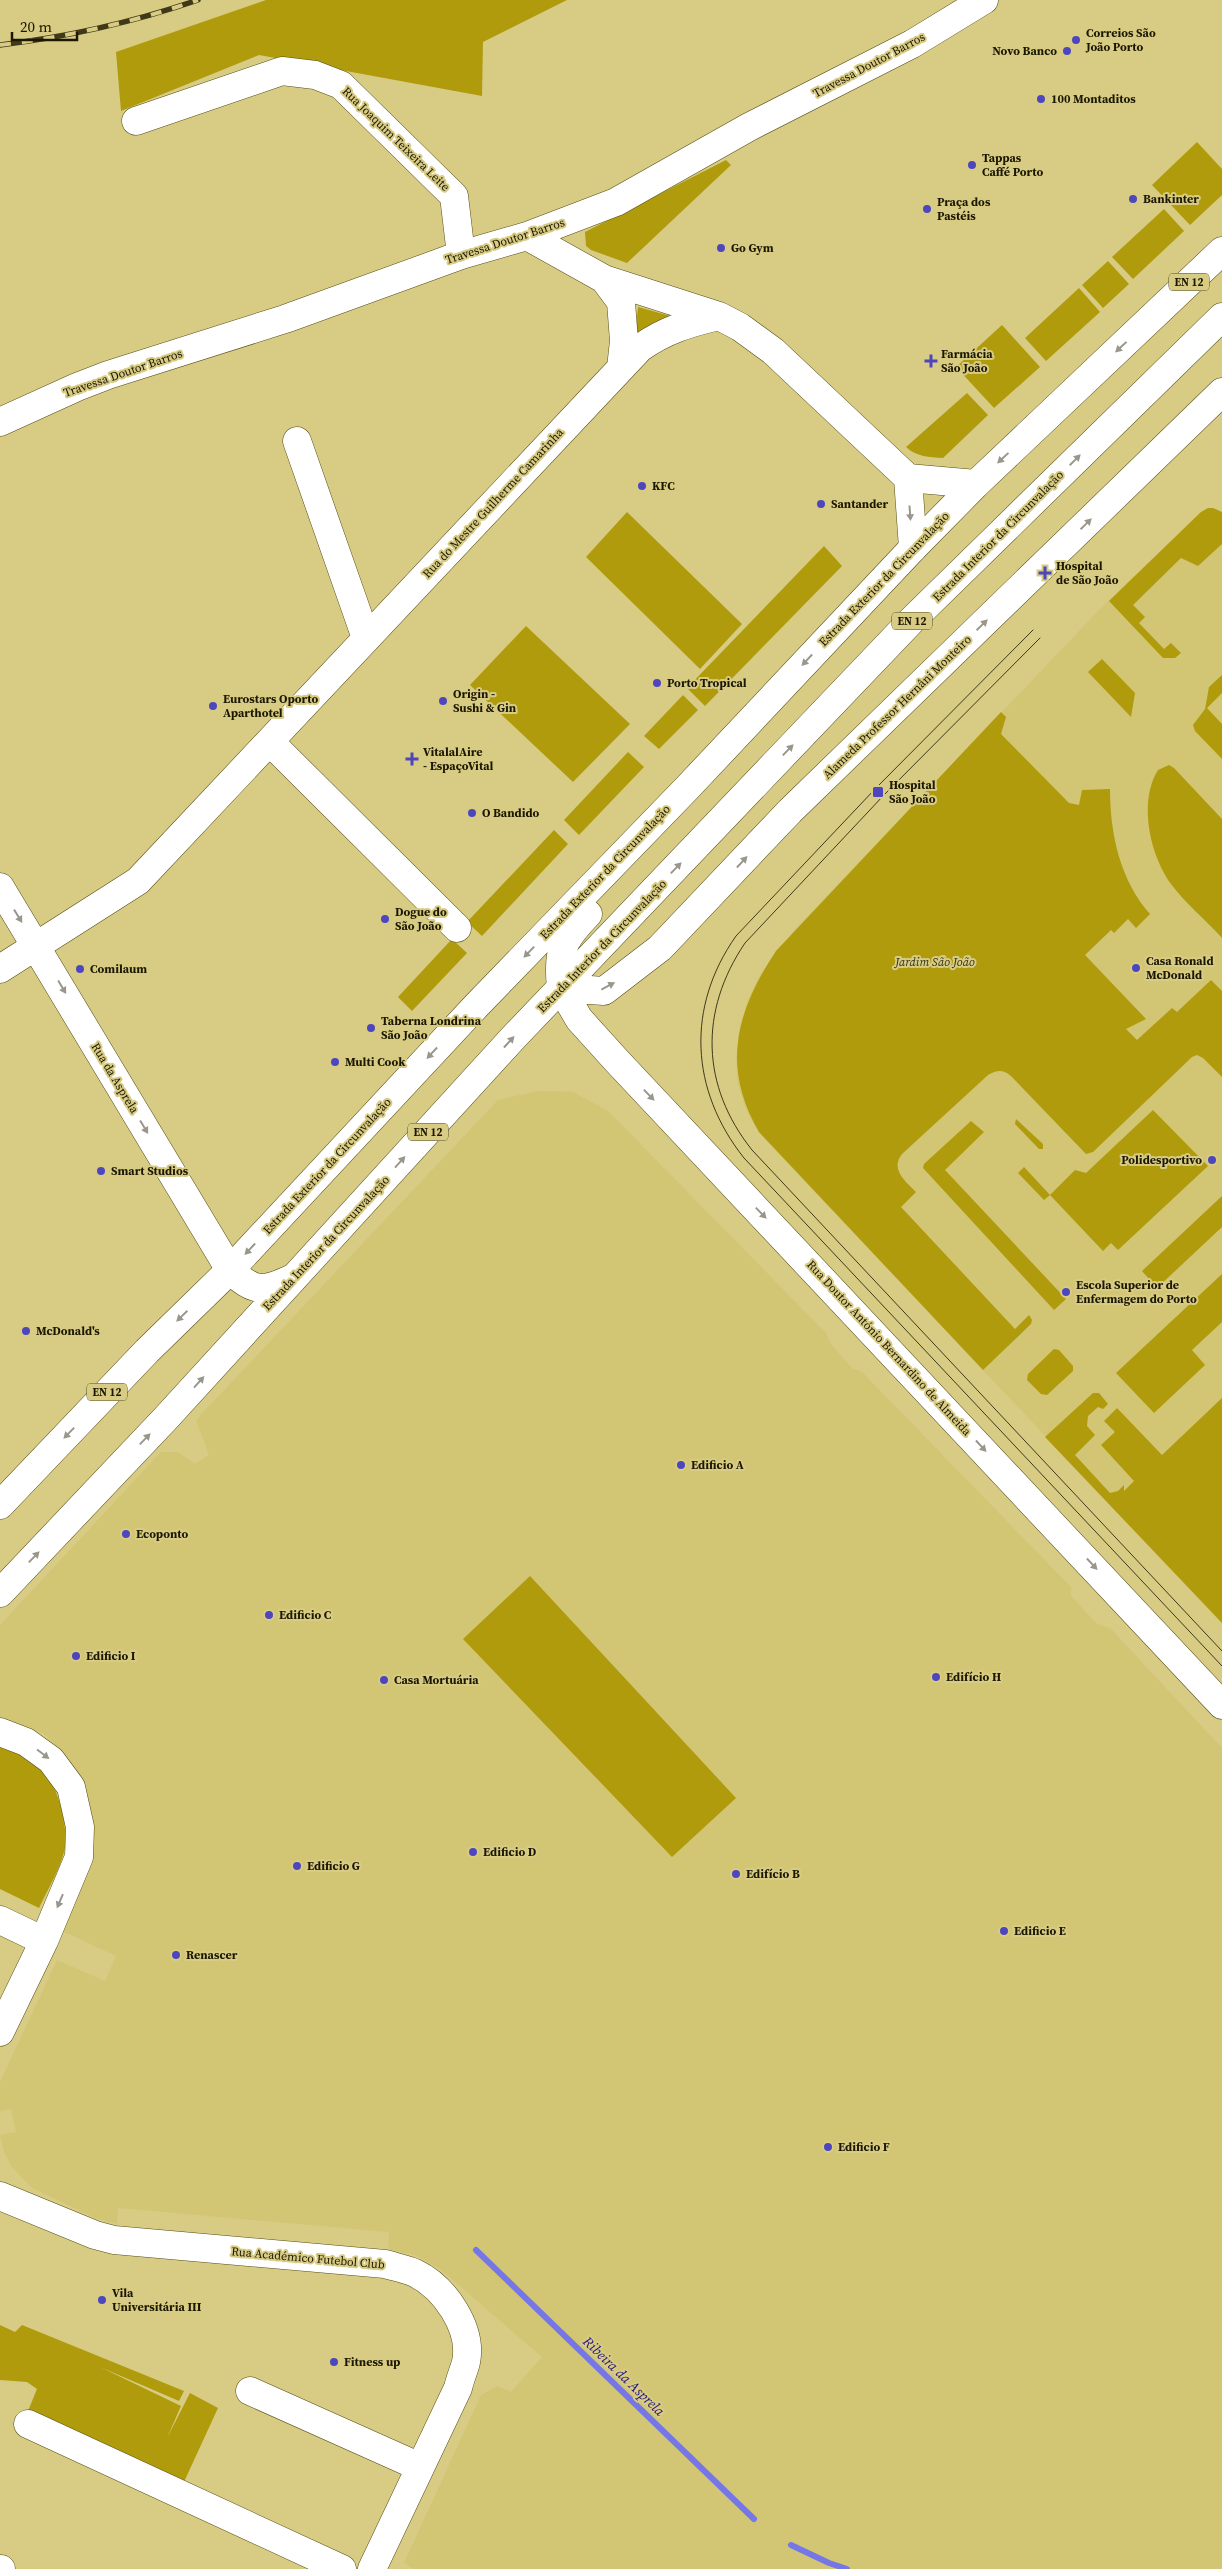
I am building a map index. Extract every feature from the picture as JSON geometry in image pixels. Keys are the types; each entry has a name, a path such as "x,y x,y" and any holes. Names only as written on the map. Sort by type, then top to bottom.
{"street":[{"name":"Travessa Doutor Barros","path":"0,422 108,375 285,319 461,256 527,236 616,202 749,127 912,44 984,0"},
{"name":"Rua Joaquim Teixeira Leite","path":"136,122 282,72 315,75 341,85 454,196 461,256"},
{"path":"527,236 604,279 719,316 740,327 773,351 908,478 976,484"},
{"name":"Estrada Exterior da Circunvalação","path":"0,1505 147,1351 224,1276 477,1004 672,803 913,548 976,484 1222,251"},
{"path":"604,279 620,302 624,341 621,368"},
{"name":"Rua do Mestre Guilherme Camarinha","path":"0,969 138,881 640,348 658,335 680,325 719,316"},
{"name":"Estrada Interior da Circunvalação","path":"0,1593 166,1418 561,988 912,620 1222,317"},
{"name":"Alameda Professor Hernâni Monteiro","path":"561,988 604,990 660,948 790,811 1222,392"},
{"path":"297,441 366,638"},
{"path":"908,478 913,548"},
{"path":"270,742 457,928"},
{"path":"561,988 558,964 560,952 569,934 656,842 672,803"},
{"name":"Rua da Asprela","path":"0,887 37,945 224,1276"},
{"name":"Rua Doutor António Bernardino de Almeida","path":"561,988 579,1019 616,1060 957,1420 1222,1704"},
{"path":"224,1276 256,1289 270,1289 296,1276"},
{"path":"224,1276 240,1291 245,1302 247,1329"},
{"path":"0,1732 26,1742 51,1760 71,1787 80,1827 79,1857 44,1941 0,2032"},
{"path":"0,1920 44,1941"},
{"name":"Rua Académico Futebol Club","path":"4,2193 95,2235 114,2240 385,2264 416,2273 440,2291 454,2311 467,2340 466,2361 458,2388 372,2569"},
{"path":"250,2391 420,2467"},
{"path":"28,2424 342,2569"}],"shaded area":[{"path":"1208,508 1222,512 1222,1623 759,1133 747,1112 738,1085 736,1059 739,1030 747,1002 759,976 795,929 1102,607 1201,512"},
{"path":"538,1091 573,1092 608,1111 826,1333 830,1343 852,1368 862,1372 1071,1587 1071,1596 1097,1624 1110,1628 1222,1748 1222,2569 414,2569 404,2563 481,2395 497,2386 511,2392 542,2357 440,2269 415,2255 388,2249 389,2232 118,2208 117,2224 95,2218 32,2188 11,2166 4,2151 0,2135 16,2132 11,2109 0,2111 0,2082 57,1960 105,1981 116,1956 58,1929 88,1863 89,1806 68,1758 43,1733 0,1718 0,1625 161,1452 178,1452 195,1464 209,1455 196,1420 498,1100"}],"green space":[{"path":"266,0 567,0 483,42 482,96 259,55 121,111 116,52"},
{"path":"1197,142 1222,169 1222,195 1190,225 1152,185"},
{"path":"726,160 731,165 627,263 591,250 586,246 585,232"},
{"path":"1164,209 1184,231 1133,279 1112,257"},
{"path":"1108,261 1129,284 1103,308 1082,285"},
{"path":"1079,288 1100,312 1046,361 1025,338"},
{"path":"638,307 674,317 635,336"},
{"path":"1002,325 1040,367 994,408 956,367"},
{"path":"967,393 988,415 943,458 919,455 906,447"},
{"path":"1208,508 1222,512 1222,544 1198,566 1181,558 1133,605 1145,617 1139,623 1164,649 1171,643 1181,653 1175,658 1163,658 1109,601 1201,512"},
{"path":"627,512 742,624 700,669 586,557"},
{"path":"824,546 842,566 705,706 687,688"},
{"path":"526,626 630,724 573,782 470,685"},
{"path":"1102,659 1135,693 1131,717 1088,672"},
{"path":"1222,675 1222,693 1207,708 1222,724 1222,759 1195,731 1193,725 1205,709 1209,687"},
{"path":"683,695 698,710 659,749 644,736"},
{"name":"Jardim São João","path":"1001,712 1006,717 1001,734 1069,803 1079,805 1082,790 1110,789 1112,823 1119,856 1131,886 1150,914 1136,928 1128,919 1114,933 1111,930 1085,955 1146,1019 1126,1029 1137,1040 1172,1008 1177,1012 1211,980 1222,991 1222,1077 1203,1058 1197,1055 1192,1057 1093,1152 1086,1154 1011,1076 1003,1071 997,1071 988,1075 902,1154 899,1159 898,1170 916,1192 901,1207 1015,1329 1029,1315 1032,1320 1031,1324 983,1370 759,1132 747,1108 740,1085 737,1062 738,1040 743,1017 762,973 776,951"},
{"path":"628,752 644,767 579,835 564,820"},
{"path":"1169,765 1222,819 1222,938 1171,884 1152,844 1148,812 1152,783 1158,770"},
{"path":"554,830 568,844 482,936 467,922"},
{"path":"452,939 467,953 412,1011 398,997"},
{"path":"1153,1110 1208,1166 1118,1250 1111,1243 1103,1251 1050,1195 1075,1170 1086,1173"},
{"path":"1016,1119 1043,1144 1043,1149 1039,1149 1015,1124"},
{"path":"971,1121 984,1132 945,1170 1066,1299 1054,1310 923,1168 924,1164"},
{"path":"1024,1167 1050,1195 1044,1200 1018,1173"},
{"path":"1222,1196 1222,1227 1157,1288 1142,1271"},
{"path":"1222,1274 1222,1322 1192,1350 1205,1365 1154,1413 1116,1373"},
{"path":"1054,1349 1059,1350 1073,1366 1073,1371 1047,1395 1041,1394 1027,1380 1028,1374"},
{"path":"1093,1393 1099,1393 1108,1404 1103,1409 1098,1407 1088,1416 1087,1426 1095,1435 1075,1455 1110,1493 1118,1491 1124,1485 1124,1491 1134,1481 1101,1445 1115,1432 1104,1421 1117,1408 1162,1455 1222,1398 1222,1623 1045,1437"},
{"path":"530,1576 736,1798 672,1857 463,1639"},
{"path":"0,1743 37,1763 50,1781 60,1804 65,1830 64,1852 56,1874 39,1908 0,1889"},
{"path":"0,2325 15,2332 22,2325 184,2391 179,2401 100,2367 181,2406 167,2438 190,2393 218,2408 183,2484 28,2411 37,2389 27,2382 0,2380"}],"waterway":[{"name":"Ribeira da Asprela","path":"476,2250 754,2519"},
{"name":"Ribeira da Asprela","path":"791,2545 829,2563 847,2569"}],"tram line":[{"path":"1033,630 875,789 736,936 720,963 709,991 702,1020 701,1048 705,1077 713,1105 726,1132 744,1158 1222,1666"},
{"path":"1040,638 883,796 745,943 730,969 720,995 714,1022 712,1048 715,1074 723,1100 735,1126 752,1150 1222,1651"}],"railway":[{"path":"0,45 100,28 198,0"}],"place":[{"name":"Correios São João Porto","path":"1076,40"},
{"name":"Novo Banco","path":"1067,51"},
{"name":"100 Montaditos","path":"1041,99"},
{"name":"Tappas Caffé Porto","path":"972,165"},
{"name":"Bankinter","path":"1133,199"},
{"name":"Praça dos Pastéis","path":"927,209"},
{"name":"Go Gym","path":"721,248"},
{"name":"Farmácia São João","path":"931,361"},
{"name":"KFC","path":"642,486"},
{"name":"Santander","path":"821,504"},
{"name":"Hospital de São João","path":"1045,573"},
{"name":"Porto Tropical","path":"657,683"},
{"name":"Origin - Sushi & Gin","path":"443,701"},
{"name":"Eurostars Oporto Aparthotel","path":"213,706"},
{"name":"VitalalAire - EspaçoVital","path":"412,759"},
{"name":"Hospital São João","path":"878,792"},
{"name":"O Bandido","path":"472,813"},
{"name":"Dogue do São João","path":"385,919"},
{"name":"Casa Ronald McDonald","path":"1136,968"},
{"name":"Comilaum","path":"80,969"},
{"name":"Taberna Londrina São João","path":"371,1028"},
{"name":"Multi Cook","path":"335,1062"},
{"name":"Polidesportivo","path":"1212,1160"},
{"name":"Smart Studios","path":"101,1171"},
{"name":"Escola Superior de Enfermagem do Porto","path":"1066,1292"},
{"name":"McDonald's","path":"26,1331"},
{"name":"Edificio A","path":"681,1465"},
{"name":"Ecoponto","path":"126,1534"},
{"name":"Edificio C","path":"269,1615"},
{"name":"Edificio I","path":"76,1656"},
{"name":"Edifício H","path":"936,1677"},
{"name":"Casa Mortuária","path":"384,1680"},
{"name":"Edificio D","path":"473,1852"},
{"name":"Edificio G","path":"297,1866"},
{"name":"Edifício B","path":"736,1874"},
{"name":"Edificio E","path":"1004,1931"},
{"name":"Renascer","path":"176,1955"},
{"name":"Edificio F","path":"828,2147"},
{"name":"Vila Universitária III","path":"102,2300"},
{"name":"Fitness up","path":"334,2362"}]}
